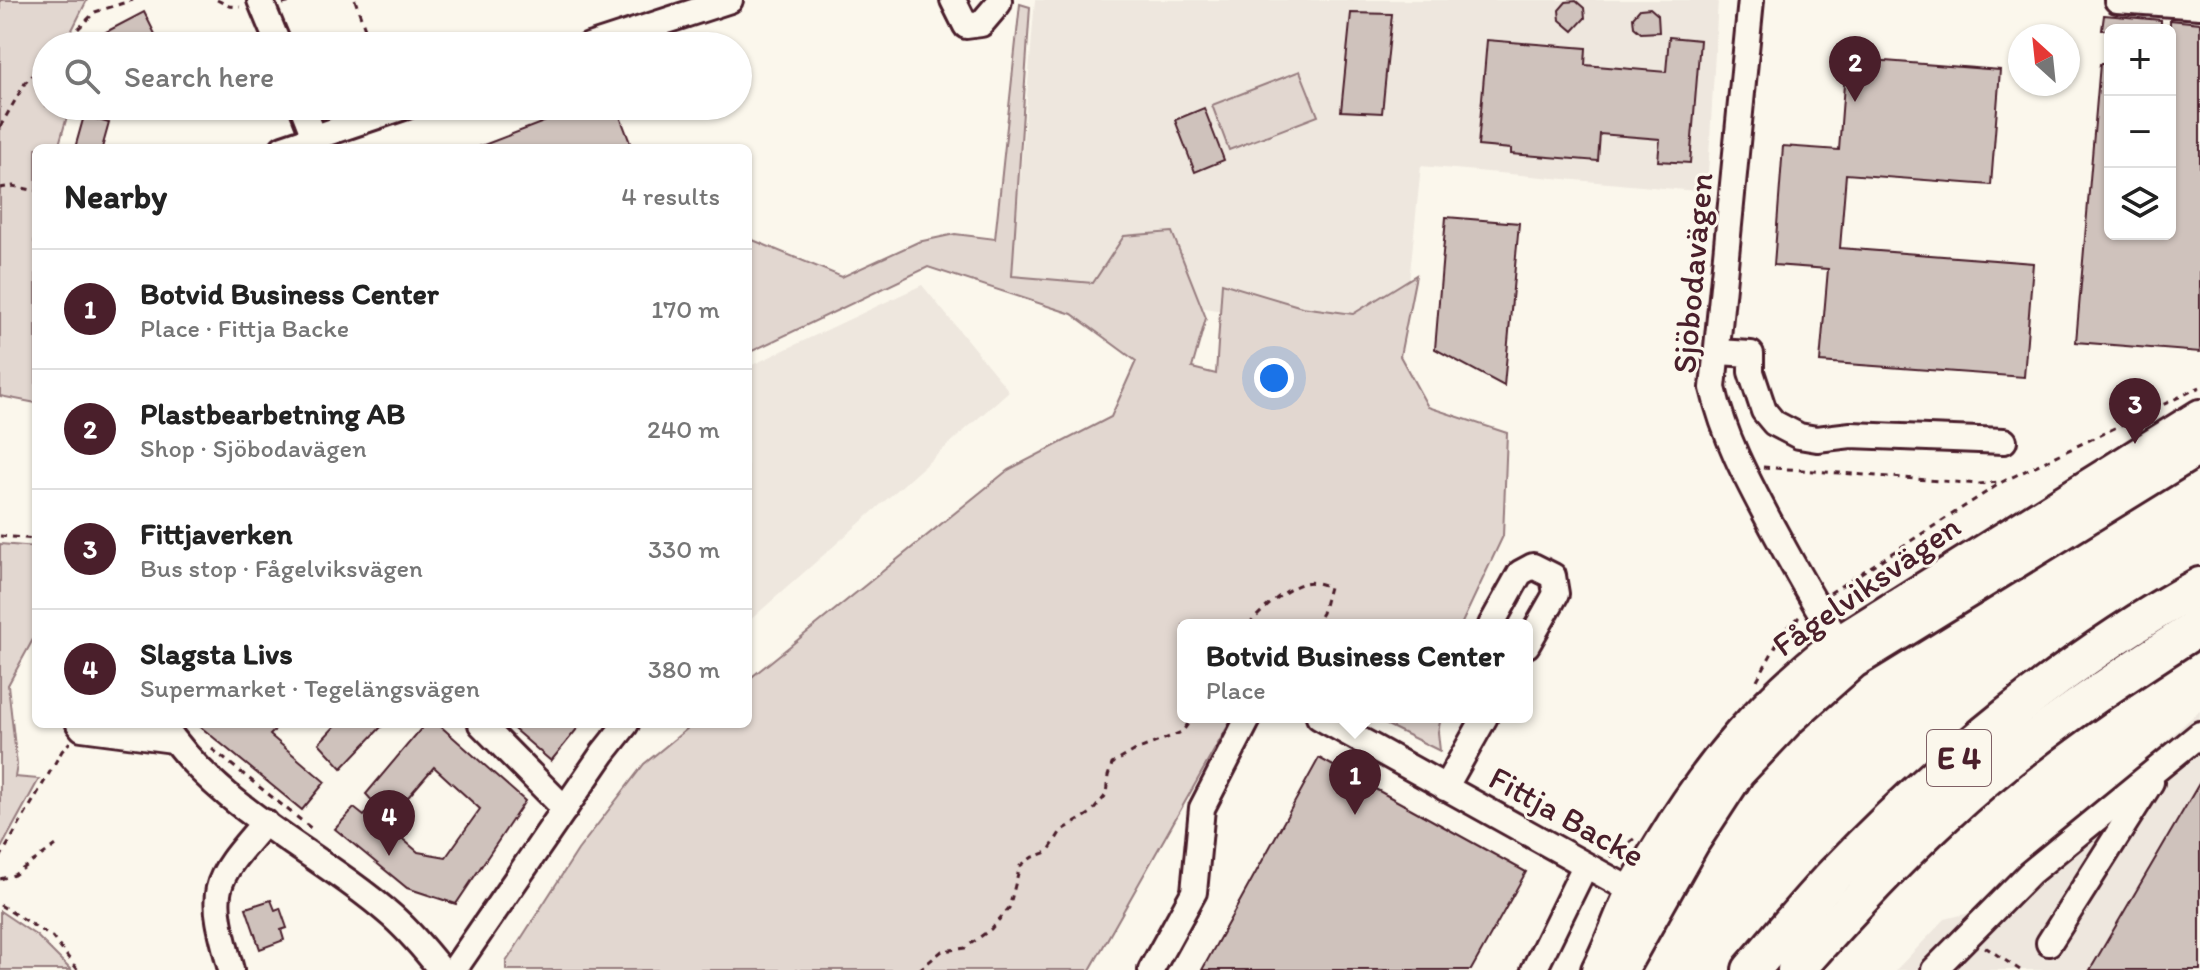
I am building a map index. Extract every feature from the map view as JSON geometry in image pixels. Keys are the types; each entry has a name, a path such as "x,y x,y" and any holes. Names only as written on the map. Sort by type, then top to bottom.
{"highway":[{"name":"E 4","path":"1751,970 1836,873 2008,715 2094,653 2200,586"},
{"name":"E 4","path":"1796,970 1862,895 1945,814 2027,745 2115,681 2200,626"}],"main road":[{"name":"Fågelviksvägen","path":"1598,970 1610,947 1645,898 1693,842 1738,773 1846,652 2200,416"},
{"name":"Fågelviksvägen","path":"1846,652 2200,448"},
{"name":"Fågelviksvägen","path":"1621,970 1645,898"}],"street":[{"path":"260,0 273,32"},
{"path":"632,32 730,0"},
{"path":"953,0 966,26 981,24 999,0"},
{"name":"Sjöbodavägen","path":"1751,0 1713,388 1722,423 1738,463 1814,604 1846,652"},
{"path":"2117,0 2200,6"},
{"path":"307,120 314,137"},
{"path":"294,144 365,120"},
{"path":"1718,352 1751,354 1751,372 1764,411 1774,423 1799,436 1817,439 1851,435 2004,441"},
{"path":"1494,619 1520,573 1533,566 1553,576 1556,594 1533,634"},
{"path":"1151,970 1194,892 1202,808 1246,723"},
{"name":"Fittja Backe","path":"1330,723 1645,898"},
{"path":"1445,788 1476,723"},
{"path":"110,728 168,732 224,791 391,915 441,970"},
{"path":"485,728 565,809"},
{"path":"454,970 623,728"},
{"path":"1934,970 2030,873 2200,734"},
{"path":"2049,943 2163,763"},
{"path":"231,970 215,898 220,878 231,861 265,822"},
{"path":"1534,970 1585,866"}],"path":[{"path":"75,32 95,12 133,0"},
{"path":"355,0 366,32"},
{"path":"0,127 32,76"},
{"path":"0,188 13,186 32,190"},
{"path":"1738,463 1769,469 1979,484 2002,482"},
{"path":"0,536 32,539"},
{"path":"1255,619 1266,607 1305,583 1329,587 1318,619"},
{"path":"919,970 942,951 965,948 991,929 1009,908 1020,866 1048,852 1061,831 1091,813 1106,795 1112,764 1134,751 1182,732 1189,723"},
{"path":"0,858 62,751 79,728"},
{"path":"0,879 14,875 59,843"},
{"path":"0,905 52,937 78,970"}],"shaded area":[{"path":"0,0 87,0 71,32 32,32 32,120 66,120 59,144 32,144 32,402 0,396"},
{"path":"1035,0 1718,0 1707,192 1421,166 1403,341 1012,276"},
{"path":"1020,4 1030,7 1012,276 1093,283 1124,236 1172,232 1206,318 1192,368 1216,374 1222,283 1302,307 1353,314 1416,275 1400,356 1428,407 1507,433 1503,536 1464,619 1177,619 1177,723 1230,723 1090,970 506,970 506,962 578,850 644,764 688,728 752,728 752,677 1008,470 1111,417 1136,361 1072,314 928,267 752,351 752,240 842,277 918,242 955,234 995,239"},
{"path":"1300,71 1318,116 1229,150 1212,105"},
{"path":"922,285 1009,391 752,618 752,365"},
{"path":"0,544 32,547 32,641 8,685 17,765 15,777 39,779 0,850"},
{"path":"2200,710 2200,970 1896,970 1945,919 1969,913 2025,870"},
{"path":"1383,723 1440,723 1440,751"},
{"path":"0,911 37,936 71,970 0,970"}],"building":[{"path":"1576,1 1584,8 1585,18 1573,31 1560,20 1559,10 1566,2"},
{"path":"1650,8 1658,15 1659,32 1641,33 1634,27 1633,17 1640,9"},
{"path":"144,12 154,32 106,32"},
{"path":"1351,13 1392,14 1382,113 1341,111"},
{"path":"2104,15 2161,20 2161,24 2104,24 2102,30"},
{"path":"2170,20 2200,23 2200,352 2076,342 2100,64 2104,64 2104,240 2176,240 2176,24 2170,24"},
{"path":"1669,37 1700,40 1690,163 1658,161 1660,139 1600,134 1598,161 1511,154 1511,149 1478,146 1487,40 1586,48 1585,65 1666,72"},
{"path":"1846,58 2000,70 1991,185 1846,174 1840,248 2033,263 2024,377 1820,362 1828,269 1774,265 1783,146 1839,150"},
{"path":"1204,108 1224,160 1195,172 1175,120"},
{"path":"83,120 109,123 103,144 76,144"},
{"path":"549,120 621,120 630,144 486,144"},
{"path":"1446,217 1519,223 1504,386 1435,349"},
{"path":"202,728 277,728 270,735 325,782 302,810"},
{"path":"333,728 380,728 342,768 319,743"},
{"path":"422,728 443,728 525,801 456,904 407,888 335,829 354,808 364,816 375,804 366,794","holes":["434,767 480,809 446,857 418,852 385,824"]},
{"path":"513,728 578,728 551,761"},
{"path":"1319,758 1526,872 1471,970 1202,970"},
{"path":"2200,782 2200,970 2090,970"},
{"path":"271,900 275,910 280,908 287,928 281,930 284,940 260,949 246,908"}],"place":[{"name":"Plastbearbetning AB","path":"1855,102"},
{"name":"Fittjaverken","path":"2135,444"},
{"name":"Botvid Business Center","path":"1355,815"},
{"name":"Slagsta Livs","path":"389,856"}]}
